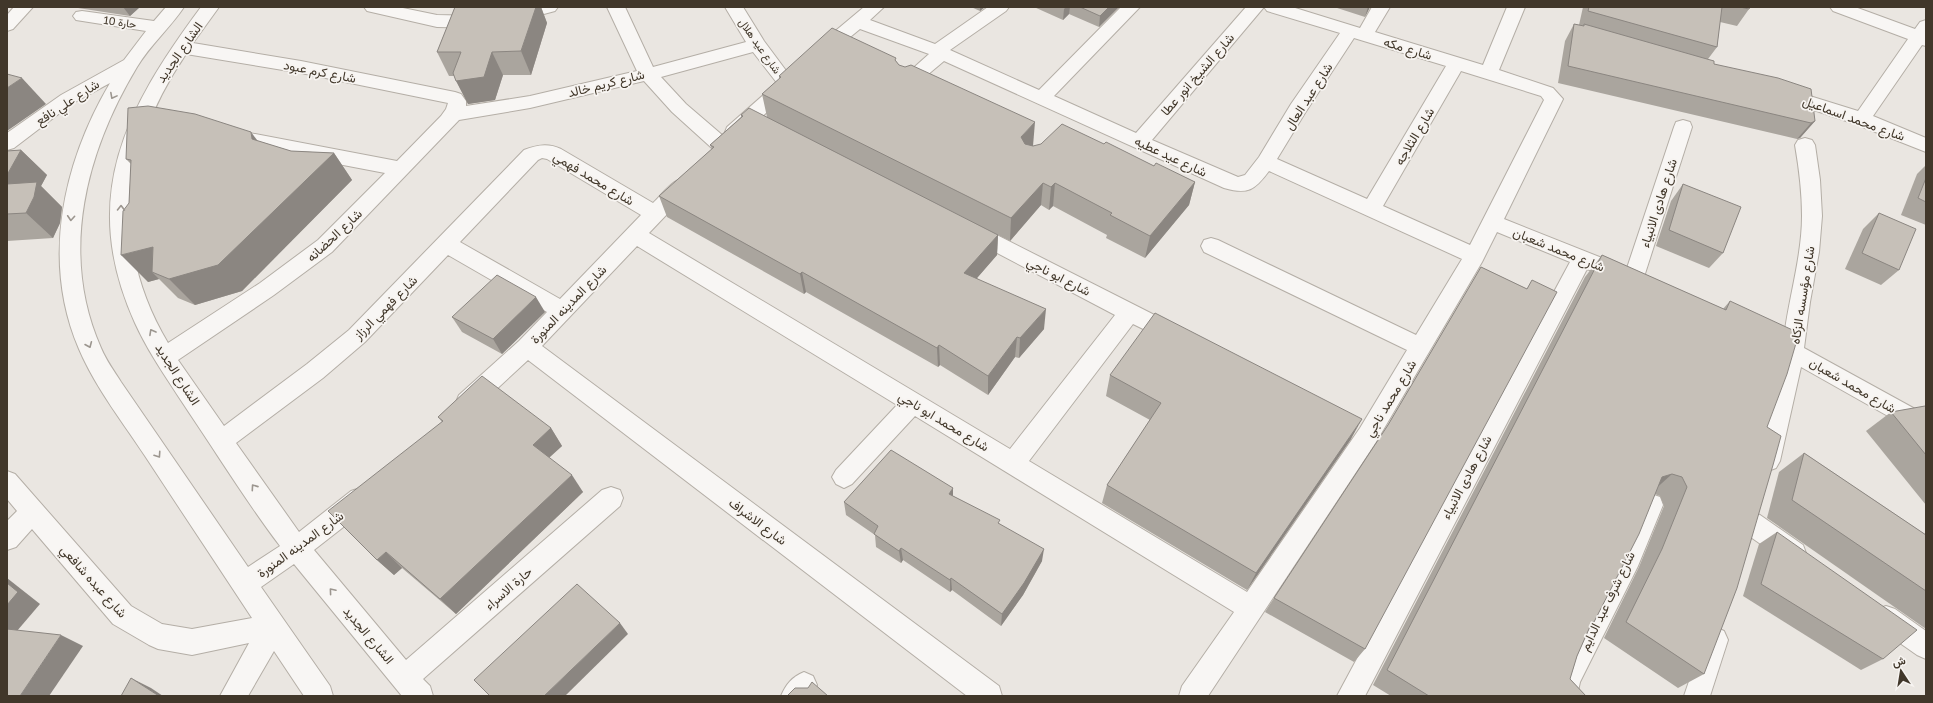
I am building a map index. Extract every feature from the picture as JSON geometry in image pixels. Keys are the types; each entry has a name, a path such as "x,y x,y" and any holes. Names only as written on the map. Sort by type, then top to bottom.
{"street":[{"path":"7,25 24,7"},
{"path":"175,7 130,64 100,120 85,156 71,208 68,254 74,300 89,346 113,389 320,696"},
{"name":"الشارع الجديد","path":"210,7 160,77 147,121 127,156 121,194 121,233 127,272 140,311 165,357 221,441 297,548 413,687"},
{"path":"373,7 441,14 457,22 496,20 521,16 549,7"},
{"path":"616,7 647,74 679,108 710,156"},
{"name":"شارع عيد هلال","path":"734,7 757,45 787,84"},
{"path":"907,83 939,52 1000,7"},
{"path":"1042,98 1131,7"},
{"name":"شارع الشيخ انور عطا","path":"1140,141 1255,7"},
{"name":"شارع مكه","path":"1273,7 1489,72 1542,90"},
{"name":"شارع عبد العال","path":"1266,162 1298,109 1358,33 1381,7"},
{"path":"1489,72 1516,7"},
{"path":"1839,7 1924,35 1862,119"},
{"name":"شارع عيد عطيه","path":"867,12 939,52 1238,185 1246,184 1251,181 1266,162"},
{"name":"شارع المدينه المنورة","path":"452,415 527,346 562,311 710,156 805,67 867,12"},
{"name":"حارة 10","path":"82,16 159,27"},
{"name":"شارع كريم خالد","path":"455,107 483,110 540,100 757,45"},
{"name":"شارع كرم عبود","path":"181,47 301,67 445,96 454,98 455,107"},
{"name":"شارع الثلاجه","path":"1371,208 1457,63"},
{"name":"شارع علي نافع","path":"7,143 67,99 130,64"},
{"name":"شارع محمد ناجي","path":"1192,696 1251,608 1361,432 1421,347 1475,256 1553,103 1554,99 1552,95 1542,90"},
{"name":"شارع محمد اسماعيل","path":"1769,90 1862,119 1926,144"},
{"name":"شارع الحضانه","path":"165,357 267,289 325,246 400,170 455,107"},
{"path":"1064,130 1080,115"},
{"path":"750,118 771,129"},
{"name":"شارع هادى الانبياء","path":"1621,275 1683,127"},
{"path":"224,135 400,170"},
{"name":"شارع مؤسسه الزكاه","path":"1763,479 1777,428 1793,351 1799,302 1809,252 1812,216 1810,180 1805,145"},
{"name":"شارع محمد فهمي","path":"531,155 539,151 548,150 655,214"},
{"name":"شارع فهمي الرزاز","path":"221,441 337,354 376,318 531,155"},
{"path":"1266,162 1475,256"},
{"name":"شارع ابو ناجي","path":"954,222 1193,344"},
{"name":"شارع محمد شعبان","path":"1492,222 1654,289"},
{"name":"شارع محمد ابو ناجي","path":"636,235 1251,608"},
{"path":"446,244 562,311"},
{"path":"1211,246 1421,347"},
{"name":"شارع هادى الانبياء","path":"1350,696 1582,259"},
{"path":"1013,463 1130,312"},
{"name":"شارع محمد شعبان","path":"1760,335 1793,351 1926,426"},
{"name":"شارع الاشراف","path":"527,346 989,696"},
{"path":"844,477 913,403"},
{"name":"شارع عبده شافعي","path":"7,482 122,615 158,636 192,642 274,626"},
{"name":"شارع المدينه المنورة","path":"245,583 297,548 373,488"},
{"name":"حارة الاسراء","path":"413,687 611,498"},
{"name":"شارع شرف عبد الدايم","path":"1567,696 1565,691 1567,680 1629,558 1651,505"},
{"path":"7,539 32,511"},
{"path":"1750,523 1816,568"},
{"path":"1868,605 1926,646"},
{"path":"1697,696 1720,621"},
{"path":"233,696 274,626"}],"building":[{"path":"455,7 536,7 521,51 492,52 484,77 456,81 453,73 461,52 437,52"},
{"path":"1080,7 1109,7 1100,16"},
{"path":"1589,7 1722,7 1717,47 1588,11"},
{"path":"1574,24 1584,26 1584,24 1714,61 1714,64 1778,78 1811,89 1815,121 1811,123 1568,66"},
{"path":"832,28 896,58 895,60 899,65 905,67 911,65 1035,122 1021,137 1025,144 1033,146 1041,144 1062,124 1104,144 1106,142 1154,166 1156,163 1195,182 1150,236 1110,215 1112,213 1055,183 1051,187 1043,183 1011,218 762,94 781,77 779,76"},
{"path":"7,74 22,78 7,88"},
{"path":"148,106 195,114 251,132 252,139 291,151 334,153 218,265 169,279 152,272 153,247 121,255 123,211 129,203 131,160 126,159 128,108"},
{"path":"749,108 998,235 964,273 1046,309 1020,338 1017,337 988,376 939,345 937,348 802,272 800,274 659,196 714,147 710,145 743,116 741,115"},
{"path":"21,150 7,175 7,151"},
{"path":"1926,178 1926,202 1918,198"},
{"path":"37,182 34,197 26,213 7,214 7,184"},
{"path":"1683,184 1741,207 1723,253 1669,230"},
{"path":"1879,213 1916,229 1899,270 1862,253"},
{"path":"1602,255 1726,310 1730,301 1799,333 1787,374 1767,427 1781,436 1773,465 1737,588 1704,674 1626,622 1662,549 1687,487 1682,477 1672,474 1662,477 1639,534 1594,622 1592,622 1577,656 1570,679 1586,696 1429,696 1387,670"},
{"path":"1481,267 1527,289 1532,280 1557,292 1365,649 1274,598 1388,425"},
{"path":"497,275 536,297 493,339 452,317"},
{"path":"1155,313 1362,419 1256,573 1107,485 1161,403 1110,375"},
{"path":"482,376 551,428 533,445 572,475 440,599 386,552 377,560 328,511 443,421 438,417"},
{"path":"1926,407 1926,455 1891,412"},
{"path":"891,450 953,488 949,494 1000,520 998,523 1044,549 1024,583 1002,614 951,578 950,580 901,548 899,551 874,534 878,526 844,502"},
{"path":"1804,453 1926,535 1926,591 1792,500"},
{"path":"1777,532 1917,630 1883,659 1761,584"},
{"path":"7,583 18,592 7,605"},
{"path":"577,584 620,623 544,696 490,696 474,680"},
{"path":"7,629 61,635 20,696 7,696"},
{"path":"131,678 159,696 121,696"},
{"path":"812,682 828,696 787,696 795,688 808,688"}]}
